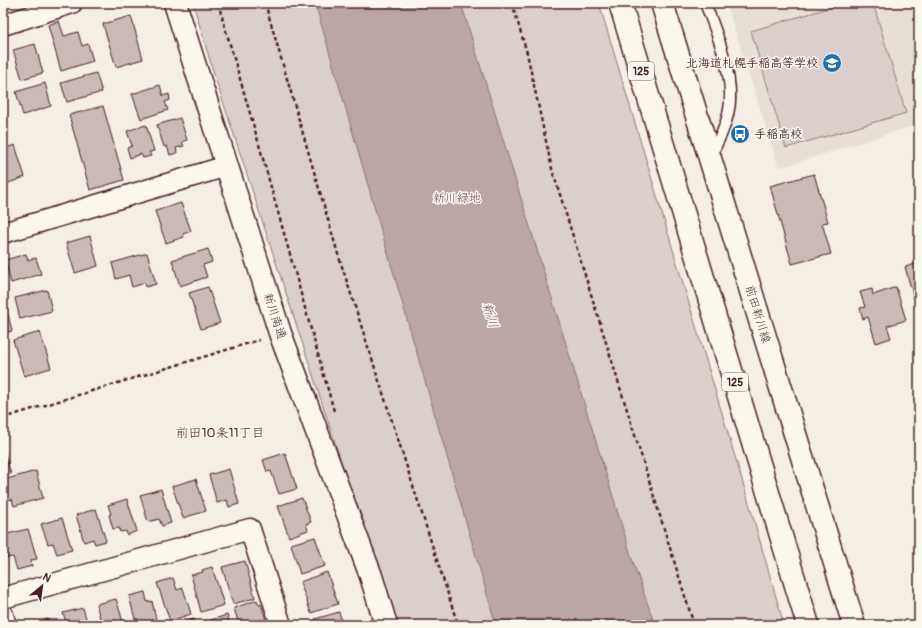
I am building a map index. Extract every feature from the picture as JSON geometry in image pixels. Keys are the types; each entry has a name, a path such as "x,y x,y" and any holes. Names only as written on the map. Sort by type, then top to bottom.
{"main road":[{"name":"新川南通","path":"175,3 280,333 371,576 386,625"},
{"name":"125","path":"620,3 808,625"},
{"name":"前田新川線","path":"662,3 854,625"}],"street":[{"path":"3,25 72,3"},
{"path":"3,233 227,166"},
{"path":"3,598 250,529 281,625"},
{"path":"3,615 6,625"}],"lane":[{"path":"705,3 716,29 729,79 730,101 726,123 710,159"}],"path":[{"path":"218,3 336,417"},
{"path":"265,3 338,254 458,625"},
{"path":"512,3 527,53 552,169 694,625"},
{"path":"3,418 280,333"}],"shaded area":[{"name":"北海道札幌手稲高等学校","path":"726,3 919,3 919,124 779,168"}],"green space":[{"name":"新川緑地","path":"193,3 599,3 784,625 395,625 214,74"},
{"name":"北海道札幌手稲高等学校","path":"845,3 873,3 906,113 786,148 751,31"}],"water":[{"name":"新川","path":"315,3 461,3 634,565 655,625 496,625"}],"building":[{"path":"131,16 143,59 116,67 103,24"},
{"path":"59,21 64,36 78,32 82,46 88,44 93,61 61,71 48,25"},
{"path":"35,44 43,73 22,79 13,50"},
{"path":"96,73 102,92 67,102 61,83"},
{"path":"45,83 51,106 23,115 16,92"},
{"path":"160,85 163,96 169,94 170,100 165,102 168,110 141,119 132,94"},
{"path":"103,106 124,180 90,190 69,115"},
{"path":"180,118 187,140 182,142 184,146 176,148 177,153 170,155 167,146 164,147 157,125"},
{"path":"146,125 154,151 149,152 151,156 143,158 141,154 130,158 127,148 132,146 127,131"},
{"path":"15,145 25,177 3,185 3,149"},
{"path":"814,174 828,222 822,223 831,254 792,264 770,186"},
{"path":"181,203 191,231 183,234 184,237 166,243 155,211"},
{"path":"90,236 98,266 75,273 66,243"},
{"path":"208,249 212,262 203,265 207,277 180,286 172,260"},
{"path":"147,253 156,284 146,287 145,283 132,287 129,275 116,279 112,263"},
{"path":"26,254 28,260 36,258 41,274 11,283 5,260"},
{"path":"919,263 919,301 915,302 905,267"},
{"path":"208,287 220,323 201,329 189,293"},
{"path":"896,287 906,320 887,326 891,338 876,343 868,317 863,319 860,308 865,307 860,292 872,289 873,295"},
{"path":"47,290 52,311 20,319 15,298"},
{"path":"3,294 12,331 5,333 5,336 3,336"},
{"path":"40,332 51,368 24,376 13,340"},
{"path":"3,380 8,398 3,399"},
{"path":"3,447 11,474 3,476"},
{"path":"285,453 297,489 279,494 271,471 267,472 263,460"},
{"path":"229,469 239,504 229,507 227,500 217,503 209,475"},
{"path":"36,471 43,498 14,506 12,499 3,501 3,480"},
{"path":"196,479 206,511 183,518 172,486"},
{"path":"161,489 171,523 162,526 159,519 148,522 140,495"},
{"path":"302,498 311,522 306,524 308,530 289,537 278,506"},
{"path":"127,499 137,531 127,535 126,531 120,532 119,528 113,529 108,505"},
{"path":"96,509 106,541 95,544 93,539 84,542 76,515"},
{"path":"62,518 72,550 57,554 53,543 48,544 41,524"},
{"path":"28,529 37,559 31,560 32,566 17,570 13,557 7,558 4,548 3,549 3,535"},
{"path":"315,537 325,566 300,574 291,544"},
{"path":"245,561 255,598 233,604 222,567"},
{"path":"212,567 224,605 201,612 191,575 203,572 202,570"},
{"path":"327,572 338,604 311,613 300,582"},
{"path":"173,578 177,590 183,588 191,614 170,621 157,583"},
{"path":"145,592 147,602 152,601 157,624 139,625 137,618 135,619 129,596"},
{"path":"116,599 124,625 102,625 96,604"},
{"path":"257,600 259,605 261,604 266,619 264,620 266,625 239,625 234,608"},
{"path":"83,608 88,625 67,625 63,613"},
{"path":"339,612 343,625 317,625 315,619"},
{"path":"227,615 230,625 205,625 204,622"},
{"path":"48,619 50,625 29,625"},
{"path":"194,619 196,625 175,625"}],"place":[{"name":"北海道札幌手稲高等学校","path":"832,63"},
{"name":"手稲高校","path":"740,134"}],"district":[{"name":"前田10条11丁目","path":"220,432"}]}
